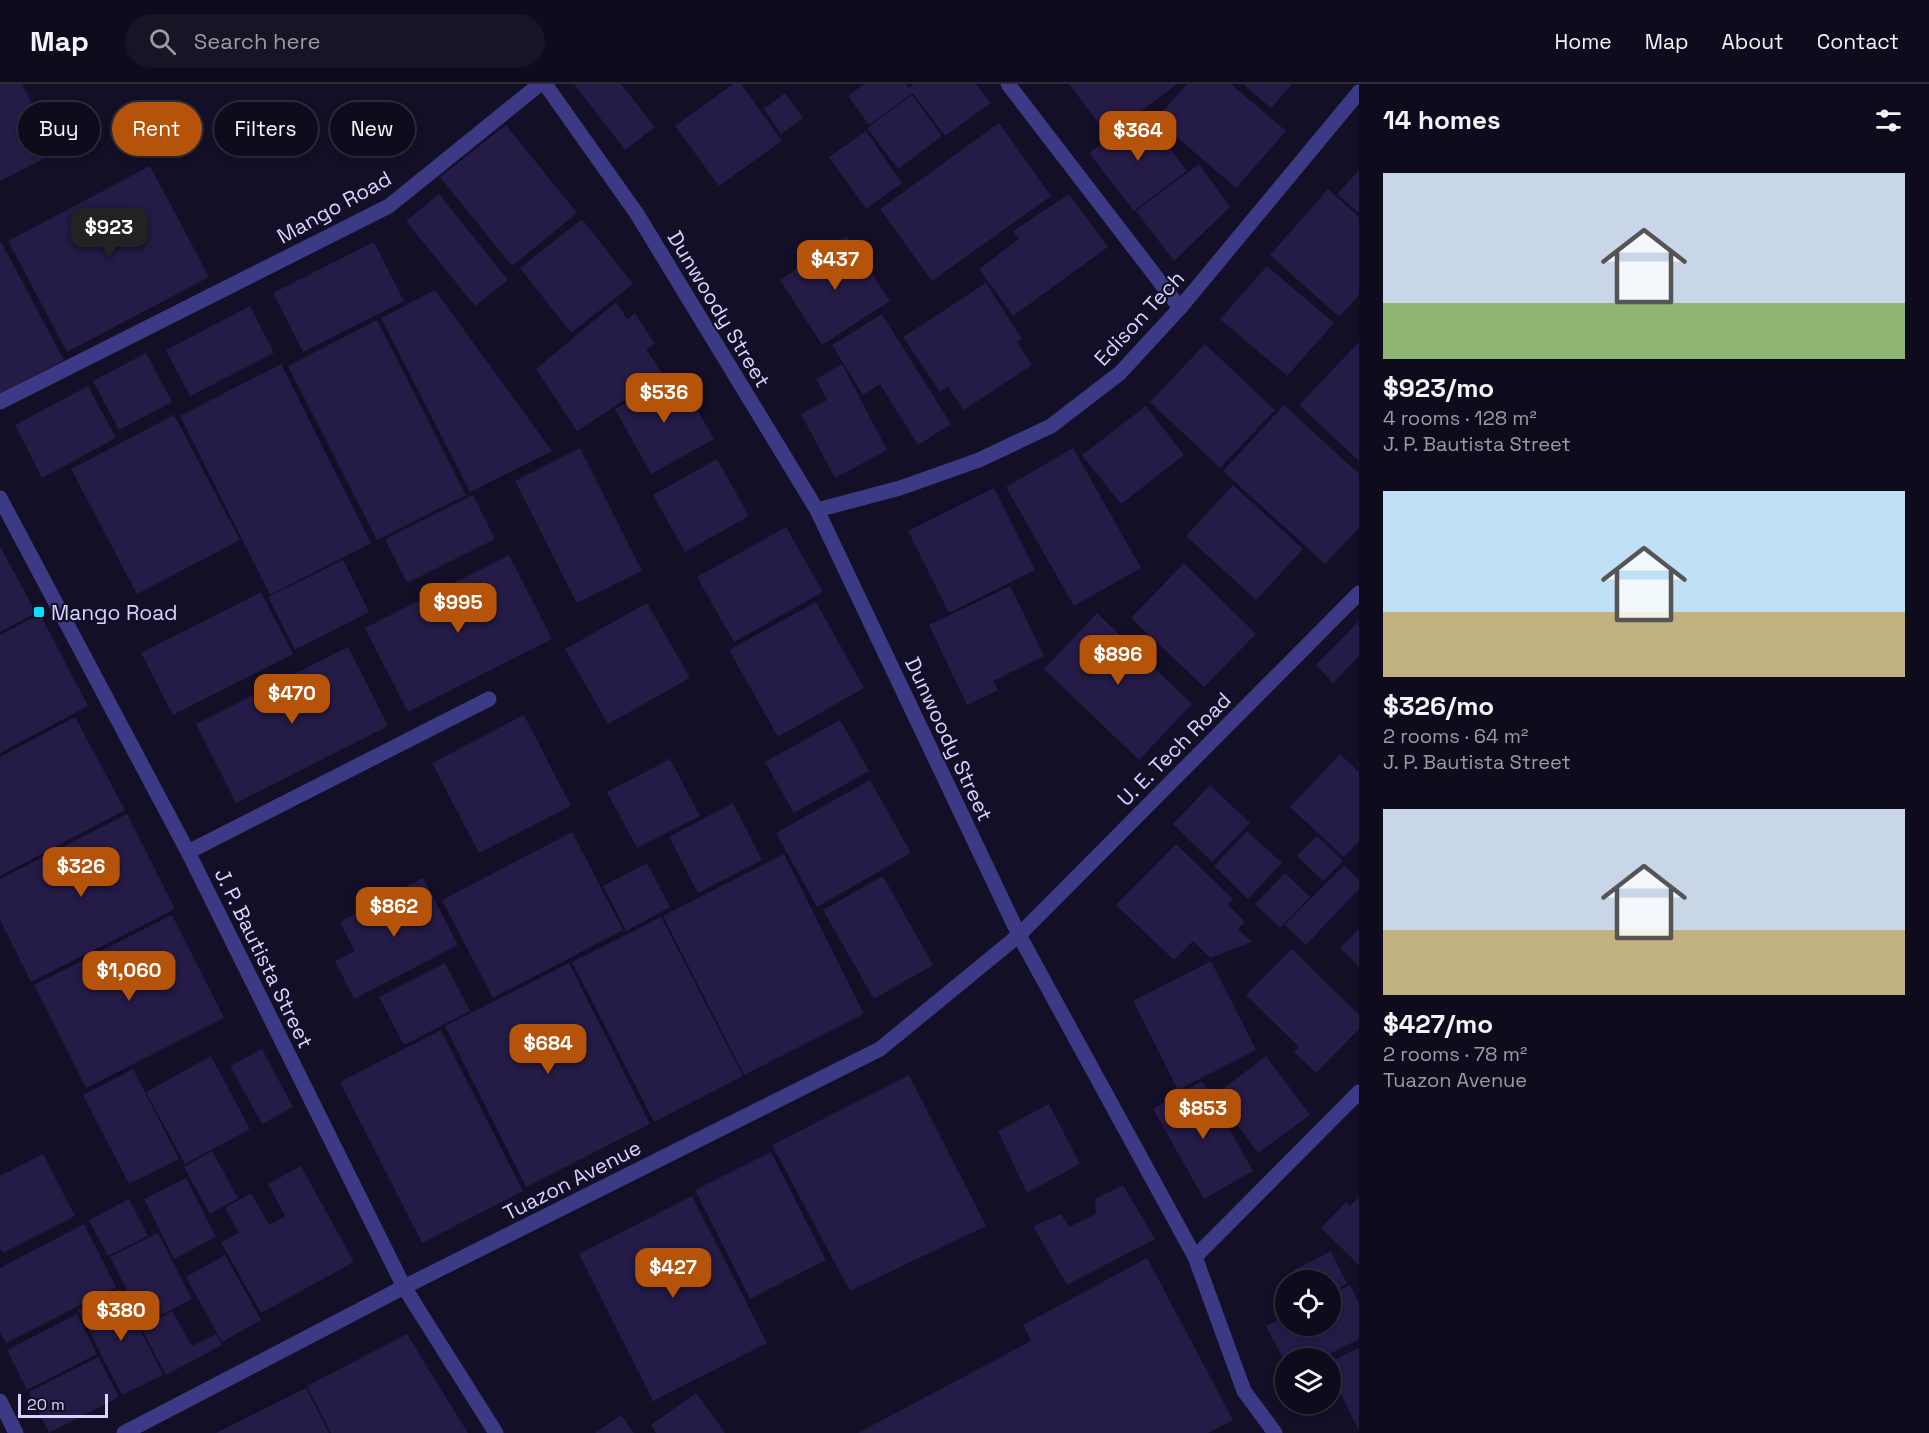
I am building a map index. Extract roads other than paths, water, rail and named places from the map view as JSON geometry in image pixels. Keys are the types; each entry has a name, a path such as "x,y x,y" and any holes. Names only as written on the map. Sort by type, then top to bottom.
{"street":[{"name":"Mango Road","path":"0,402 389,206 542,84"},
{"name":"Dunwoody Street","path":"542,84 637,214 817,510 1019,935 1195,1257 1244,1391 1275,1433"},
{"path":"1008,84 1180,308"},
{"name":"Edison Tech","path":"817,510 900,488 979,460 1052,426 1120,373 1180,308 1359,92"},
{"name":"J. P. Bautista Street","path":"0,498 188,852 404,1287 496,1433"},
{"name":"U. E. Tech Road","path":"1019,935 1359,593"},
{"path":"188,852 489,699"},
{"name":"Tuazon Avenue","path":"124,1433 404,1287 879,1049 1019,935"},
{"path":"1195,1257 1359,1092"},
{"path":"0,1401 16,1433"}],"place":[{"name":"Mango Road","path":"39,612"}]}
